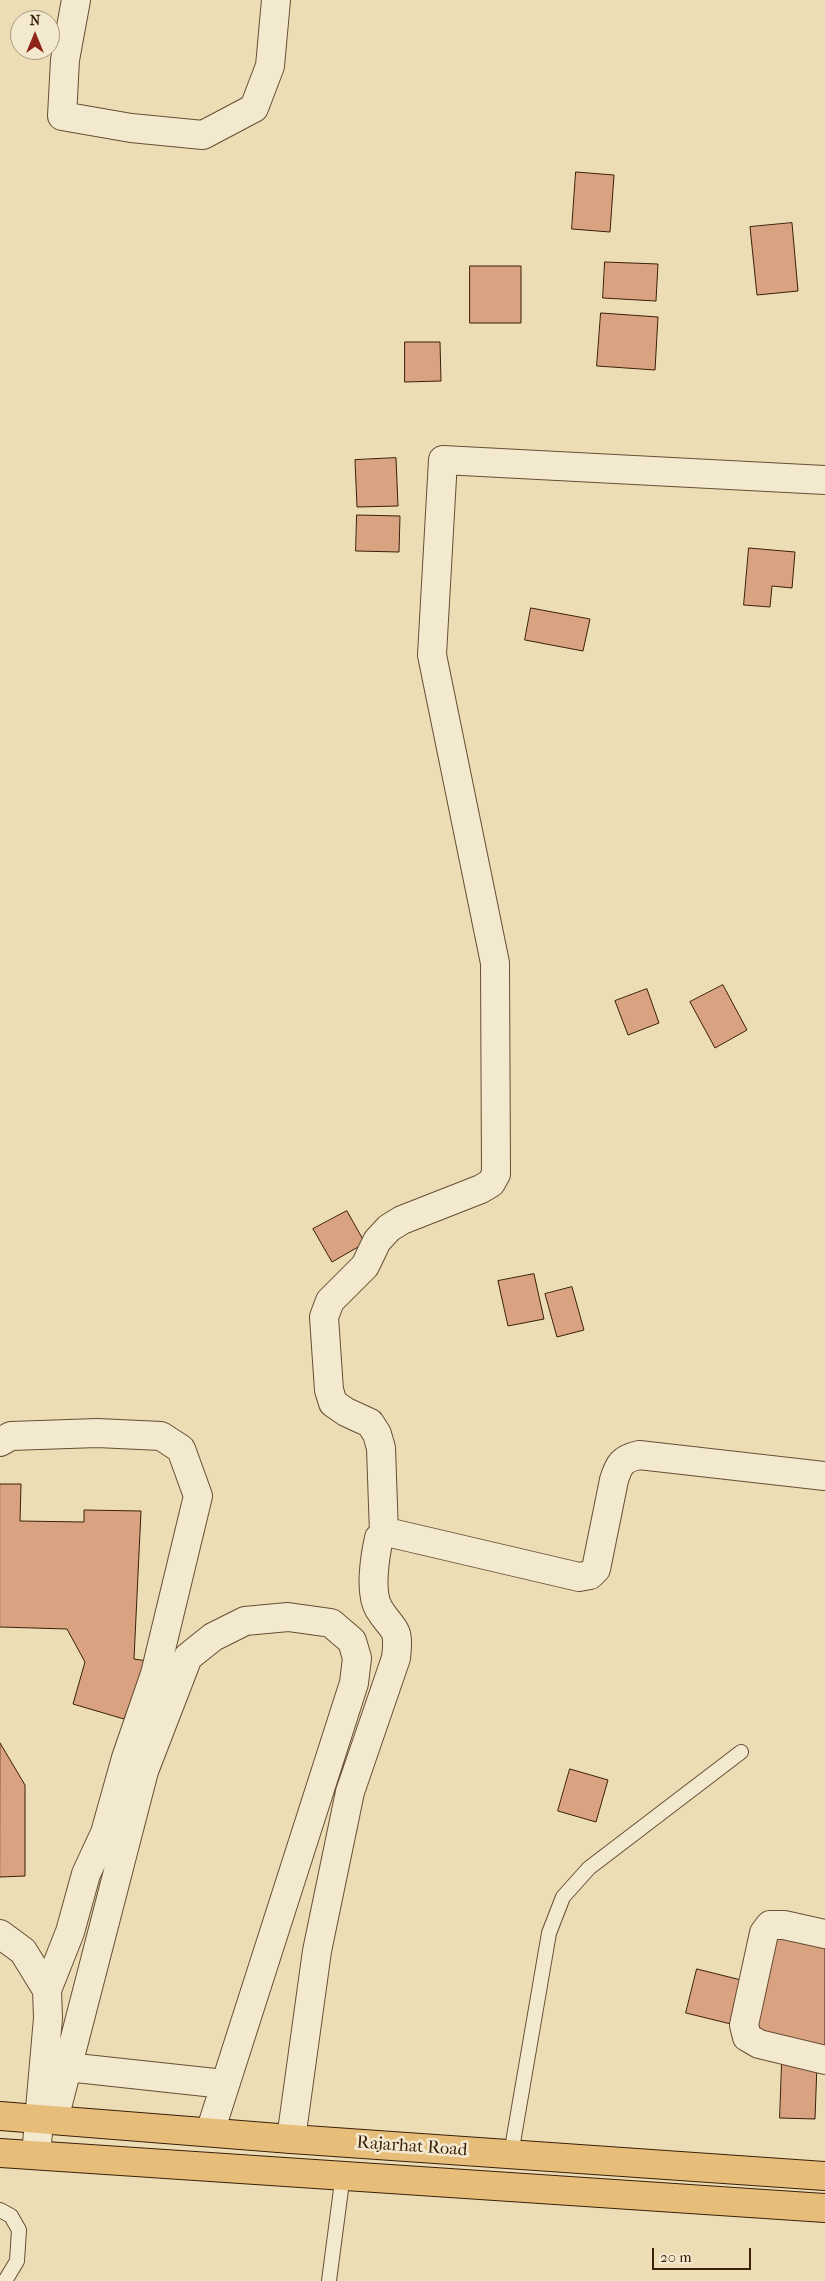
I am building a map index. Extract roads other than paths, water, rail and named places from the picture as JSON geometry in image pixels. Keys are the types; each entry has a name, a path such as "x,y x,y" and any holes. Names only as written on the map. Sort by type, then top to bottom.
{"main road":[{"name":"Rajarhat Road","path":"0,2116 291,2139 825,2176"},
{"name":"Rajarhat Road","path":"0,2153 343,2174 825,2208"}],"street":[{"path":"76,0 64,60 62,116 131,128 203,135 254,108 270,66 276,0"},
{"path":"384,1534 381,1448 378,1434 370,1423 346,1412 333,1403 329,1390 324,1317 330,1301 365,1266 378,1241 389,1228 402,1220 481,1189 492,1183 496,1174 495,963 432,655 443,460 825,480"},
{"path":"0,1442 11,1436 97,1433 161,1436 181,1449 198,1496 155,1674 126,1758 105,1833 86,1874 70,1932 47,1990 46,2119"},
{"path":"291,2139 317,1951 350,1792 396,1658 398,1644 395,1629 378,1608 373,1589 380,1538 384,1534 391,1533 580,1577 590,1575 596,1568 614,1480 618,1469 626,1458 639,1454 825,1476"},
{"path":"36,2155 46,2119 66,2067 144,1771 188,1657 213,1637 245,1621 288,1617 331,1623 352,1641 357,1658 354,1682 210,2132"},
{"path":"825,1934 784,1925 770,1925 764,1932 744,2025 747,2037 759,2044 825,2060"},
{"path":"0,1934 23,1951 47,1990"},
{"path":"66,2067 224,2084"}],"lane":[{"path":"511,2154 550,1933 563,1897 589,1868 741,1752"},
{"path":"329,2281 343,2174"},
{"path":"0,2210 11,2216 19,2230 17,2261 5,2281"}]}
